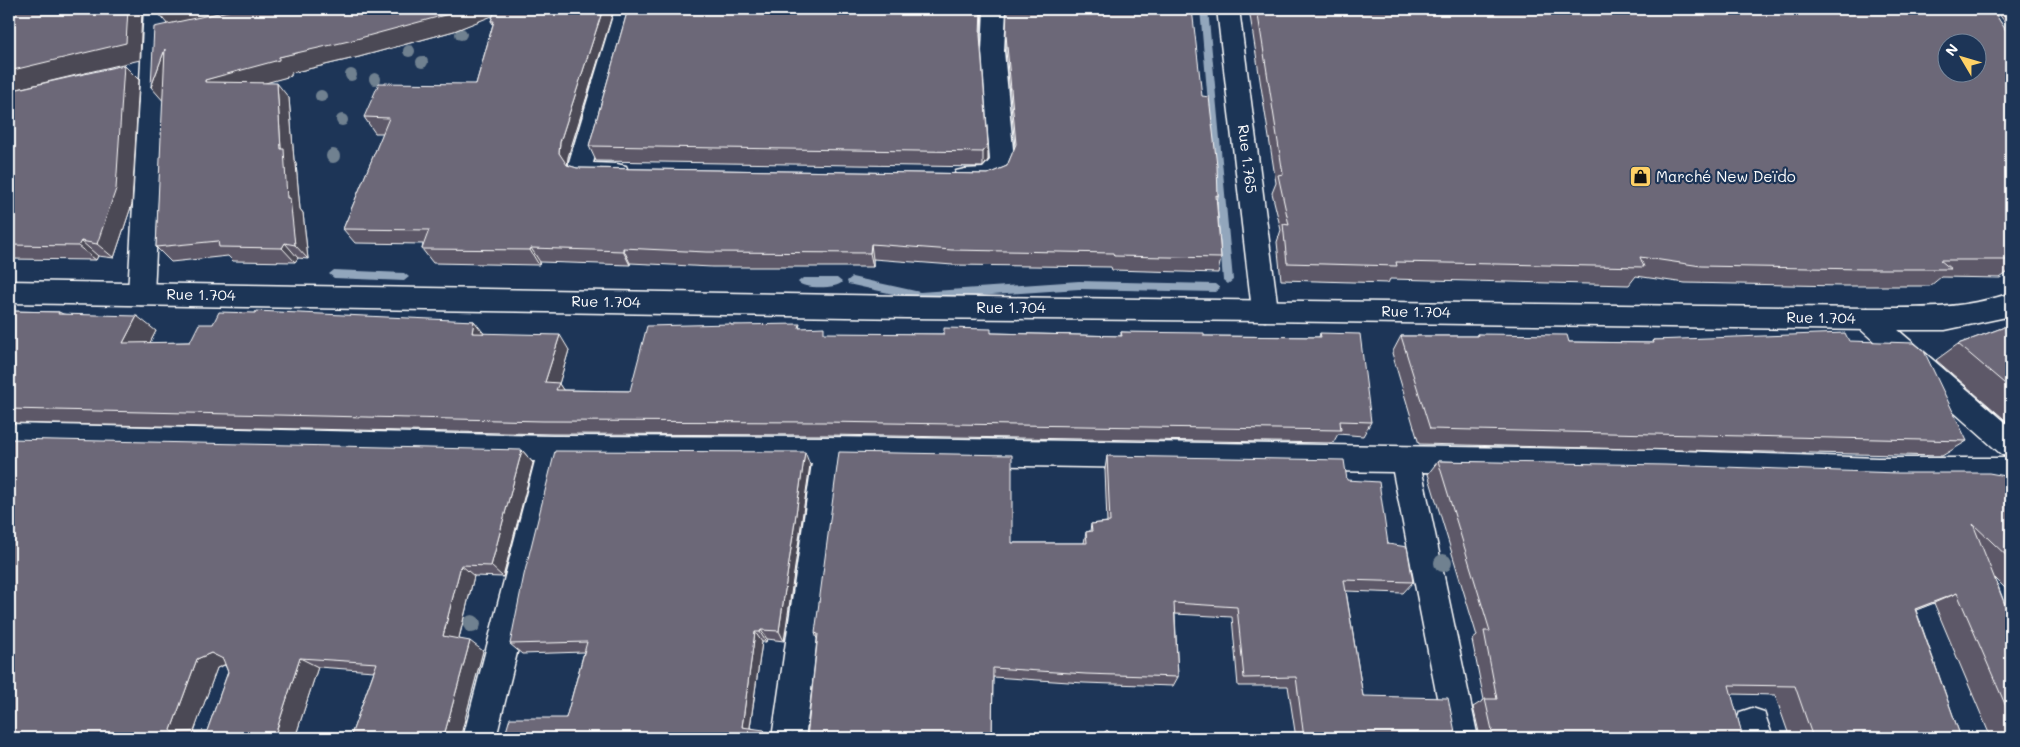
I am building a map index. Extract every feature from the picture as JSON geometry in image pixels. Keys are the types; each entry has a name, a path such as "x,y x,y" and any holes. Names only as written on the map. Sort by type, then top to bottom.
{"street":[{"path":"141,294 143,69 164,35 155,9"},
{"path":"626,9 582,158 581,168 585,172 644,173"},
{"path":"939,177 988,178 996,174 1002,160 993,51 995,9"},
{"name":"Rue 1.765","path":"1228,9 1266,310"},
{"name":"Rue 1.704","path":"9,292 906,307 1867,319 1945,319 2004,308 2011,304"},
{"path":"1867,319 2011,445"},
{"path":"9,436 553,449 828,450 1650,463 1878,471 2011,471"},
{"path":"479,738 553,449"},
{"path":"788,738 828,450"},
{"path":"1405,459 1461,738"}],"building":[{"path":"9,9 128,9 126,43 9,71"},
{"path":"237,9 460,9 445,15 349,41 279,57 279,60 205,80 205,82 277,83 281,149 284,149 287,198 290,198 295,245 285,243 282,248 219,247 218,241 156,247 165,49 151,87 154,27"},
{"path":"496,9 603,9 560,142 559,153 567,165 577,168 988,174 1007,166 1016,144 1006,35 1007,9 1192,9 1202,96 1209,97 1217,166 1218,196 1216,195 1221,258 1114,256 1113,253 952,250 871,244 870,253 706,252 623,248 623,251 531,248 530,250 422,249 429,230 343,229 389,118 364,117 379,83 476,84 494,21 491,21"},
{"path":"628,9 981,9 980,35 988,144 983,152 589,146"},
{"name":"Marché New Deïdo","path":"1257,9 1992,9 2011,38 2011,260 1940,260 1951,269 1701,266 1640,257 1644,267 1396,262 1397,266 1287,263 1283,224 1289,225 1278,175 1283,174"},
{"path":"124,65 116,189 97,244 81,241 78,246 9,245 9,91"},
{"path":"9,311 137,316 123,343 190,342 199,324 213,324 219,312 255,313 256,311 474,321 472,333 560,335 545,382 559,383 556,390 630,391 647,326 800,324 799,328 824,327 824,333 944,334 944,328 991,329 991,333 1122,336 1121,332 1204,333 1204,336 1321,337 1320,333 1360,334 1371,422 1340,421 1341,430 824,422 543,421 9,409"},
{"path":"2011,323 2011,389 1958,344"},
{"path":"1845,333 1849,341 1914,343 1924,351 1967,441 1430,429 1401,336 1478,336 1477,334 1567,335 1569,342 1654,343 1653,340"},
{"path":"9,439 522,450 491,566 461,565 443,636 470,641 445,732 443,732 441,738 350,738 377,663 300,658 274,738 9,738","holes":["211,653 223,659 228,672 207,731 172,732 171,730 197,659"]},
{"path":"555,451 805,452 779,631 761,630 760,632 755,632 742,727 764,730 766,732 807,737 818,634 815,633 839,452 1012,455 1012,543 1087,543 1086,532 1092,531 1091,524 1110,522 1107,456 1344,460 1347,480 1379,482 1388,544 1407,547 1413,582 1344,580 1363,696 1448,698 1455,732 1490,732 1492,730 1485,699 1497,699 1484,631 1490,631 1438,461 1665,465 1898,473 1989,473 2011,477 2011,560 1973,524 2011,620 2011,718 1957,593 1915,609 1961,738 1813,738 1795,686 1729,685 1743,738 1304,738 1296,677 1244,678 1237,607 1174,603 1178,677 993,668 992,738 504,738 510,718 566,718 587,642 510,644 524,575"},
{"path":"1107,730 1115,738 1098,738"}],"waterway":[{"path":"1204,9 1228,280"},
{"path":"334,274 404,277"},
{"path":"852,281 920,296 1079,285 1215,288"},
{"path":"803,282 837,282"}],"place":[{"name":"Marché New Deïdo","path":"1640,177"}]}
